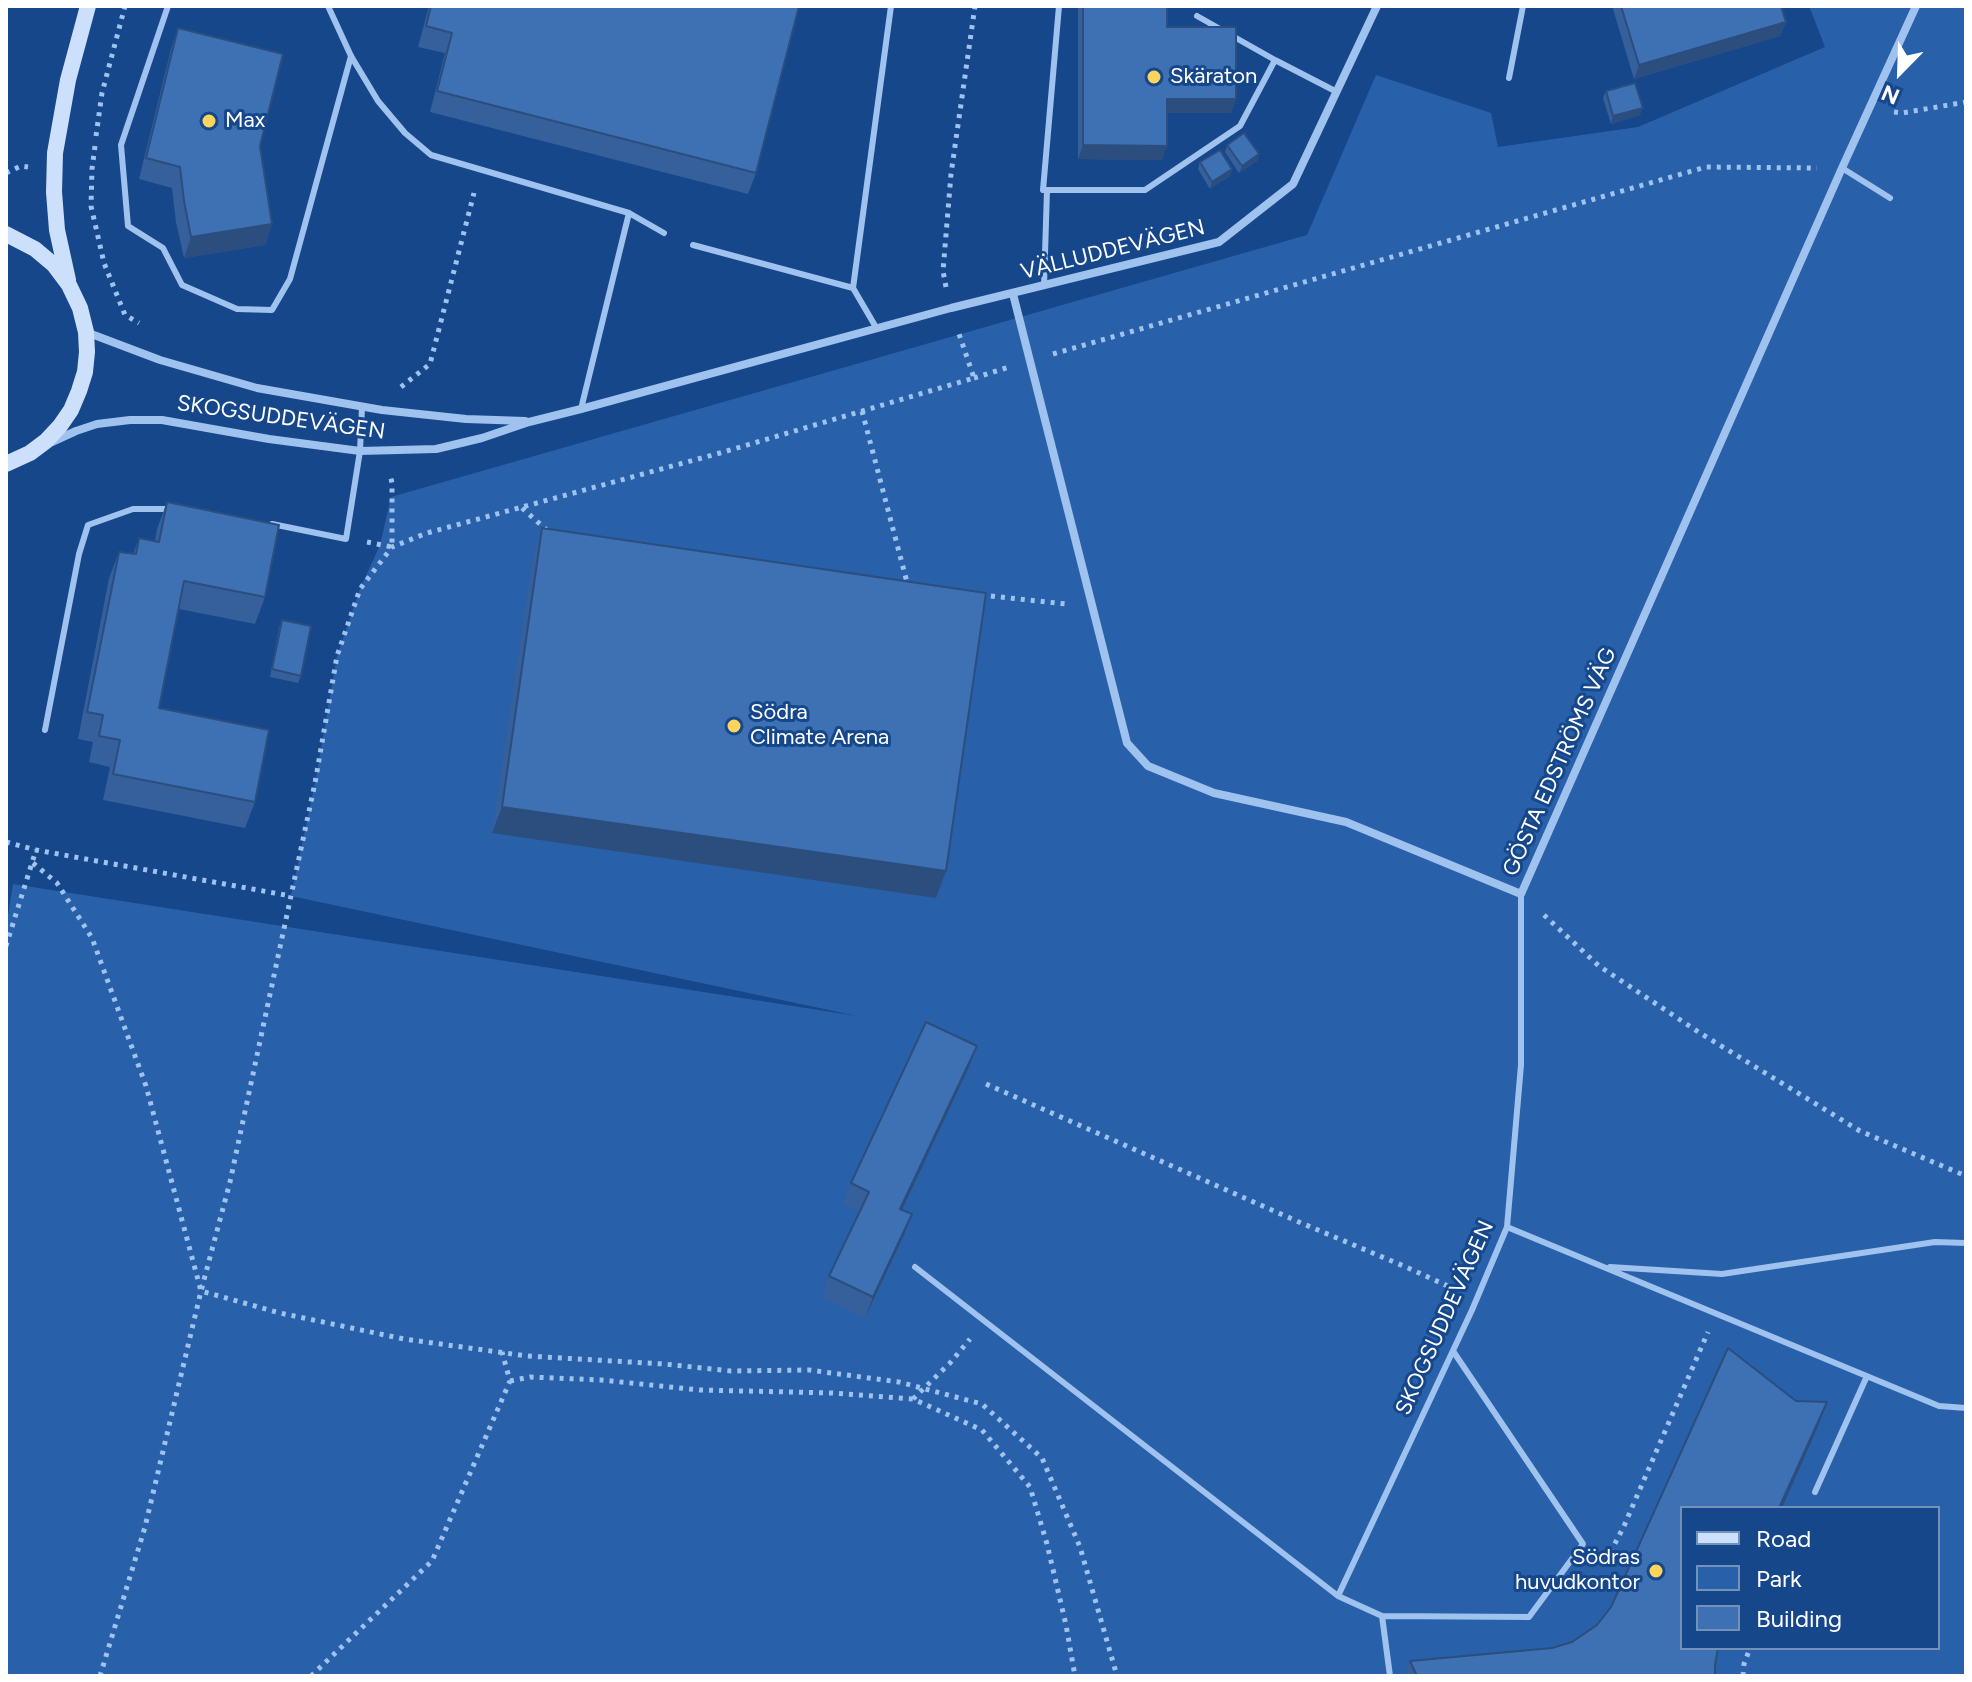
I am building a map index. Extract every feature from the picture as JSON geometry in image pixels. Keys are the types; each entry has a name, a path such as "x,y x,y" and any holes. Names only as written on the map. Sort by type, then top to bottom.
{"main road":[{"path":"69,285 57,230 55,153 68,80 88,6"},
{"path":"6,234 35,249 54,265 69,285 80,308 86,332 86,362 71,410 46,441 9,467"}],"street":[{"name":"VÄLLUDDEVÄGEN","path":"1013,294 1219,242 1293,184 1377,6"},
{"name":"GÖSTA EDSTRÖMS VÄG","path":"1013,294 1127,743 1148,766 1214,793 1346,822 1521,894 1916,6"},
{"name":"SKOGSUDDEVÄGEN","path":"30,453 97,424 130,420 162,420 360,451 436,449 951,308 1013,294"},
{"name":"SKOGSUDDEVÄGEN","path":"86,332 160,360 257,388 382,410 529,422"}],"lane":[{"path":"168,6 121,145 128,226 163,248 182,285 237,309 272,310 290,279 351,56"},
{"path":"328,6 351,56 378,101 405,133 431,155 629,213 664,233"},
{"path":"877,329 853,288 891,6"},
{"path":"1059,6 1043,190 1145,190 1240,126 1275,60"},
{"path":"1509,78 1523,6"},
{"path":"1197,16 1337,92"},
{"path":"1842,168 1890,198"},
{"path":"1044,286 1047,190"},
{"path":"581,409 629,213"},
{"path":"693,245 853,288"},
{"path":"269,524 346,539 360,451 362,407"},
{"path":"45,730 79,554 88,525 133,509 177,509"},
{"name":"SKOGSUDDEVÄGEN","path":"1338,1596 1472,1310 1507,1227 1521,1065 1521,894"},
{"path":"1507,1227 1939,1406 1966,1408"},
{"path":"1602,1266 1722,1274 1935,1242 1966,1243"},
{"path":"915,1267 1338,1596 1382,1616 1529,1617 1583,1544 1453,1351"},
{"path":"1815,1492 1867,1376"},
{"path":"1382,1616 1390,1676"}],"path":[{"path":"974,378 951,308 943,271 951,174 975,6"},
{"path":"1869,110 1902,113 1966,102"},
{"path":"100,1676 145,1527 230,1182 315,783 337,656 360,589 392,547 427,533 734,449 1706,167 1842,168"},
{"path":"382,410 381,402 430,364 480,169"},
{"path":"862,411 908,587"},
{"path":"386,452 392,483 392,547"},
{"path":"521,507 554,536"},
{"path":"346,539 392,547"},
{"path":"970,594 1079,606"},
{"path":"6,842 291,896"},
{"path":"6,946 36,850"},
{"path":"33,863 57,883 92,938 146,1086 201,1291"},
{"path":"1521,894 1599,966 1700,1033 1860,1131 1966,1176"},
{"path":"986,1084 1440,1282 1452,1288 1472,1310"},
{"path":"201,1291 280,1313 404,1339 527,1356 731,1371 809,1370 899,1382 982,1404 1042,1458 1080,1547 1117,1676"},
{"path":"1583,1544 1608,1557 1716,1313"},
{"path":"913,1399 950,1363 984,1320"},
{"path":"311,1676 432,1561 510,1381 502,1352"},
{"path":"510,1381 530,1377 601,1380 700,1390 833,1393 913,1399 982,1430 1030,1487 1054,1571 1075,1676"},
{"path":"1743,1676 1749,1650"}],"green space":[{"path":"1809,6 1966,6 1966,1676 6,1676 6,928 13,884 857,1016 291,896 337,656 360,589 380,545 391,497 1307,235 1376,75 1491,113 1498,147 1638,127 1825,47"}],"building":[{"path":"431,6 799,6 756,173 437,91 452,33 426,26"},
{"name":"Skäraton","path":"1083,6 1167,6 1167,27 1236,27 1236,99 1167,99 1167,146 1083,145"},
{"path":"1621,6 1781,6 1786,22 1639,65"},
{"name":"Max","path":"178,28 283,54 260,146 272,224 191,237 180,167 146,158"},
{"path":"1635,83 1643,108 1613,116 1606,91"},
{"path":"1244,133 1259,154 1242,166 1227,145"},
{"path":"1220,150 1232,169 1212,182 1200,162"},
{"path":"167,502 279,525 265,597 184,581 159,708 269,730 255,802 113,774 120,740 99,736 103,715 87,712 119,552 136,554 139,538 159,542"},
{"name":"Södra Climate Arena","path":"542,528 986,593 946,871 502,807"},
{"path":"282,620 311,626 301,676 272,669"},
{"path":"926,1022 977,1046 900,1209 912,1214 873,1297 829,1276 869,1192 851,1183"},
{"name":"Södras huvudkontor","path":"1728,1348 1796,1401 1827,1402 1780,1506 1680,1506 1680,1650 1718,1650 1715,1676 1417,1676 1410,1661 1552,1648 1572,1642 1597,1625 1611,1607"}],"place":[{"name":"Skäraton","path":"1154,77"},
{"name":"Max","path":"209,121"},
{"name":"Södra Climate Arena","path":"734,726"},
{"name":"Södras huvudkontor","path":"1656,1571"}]}
